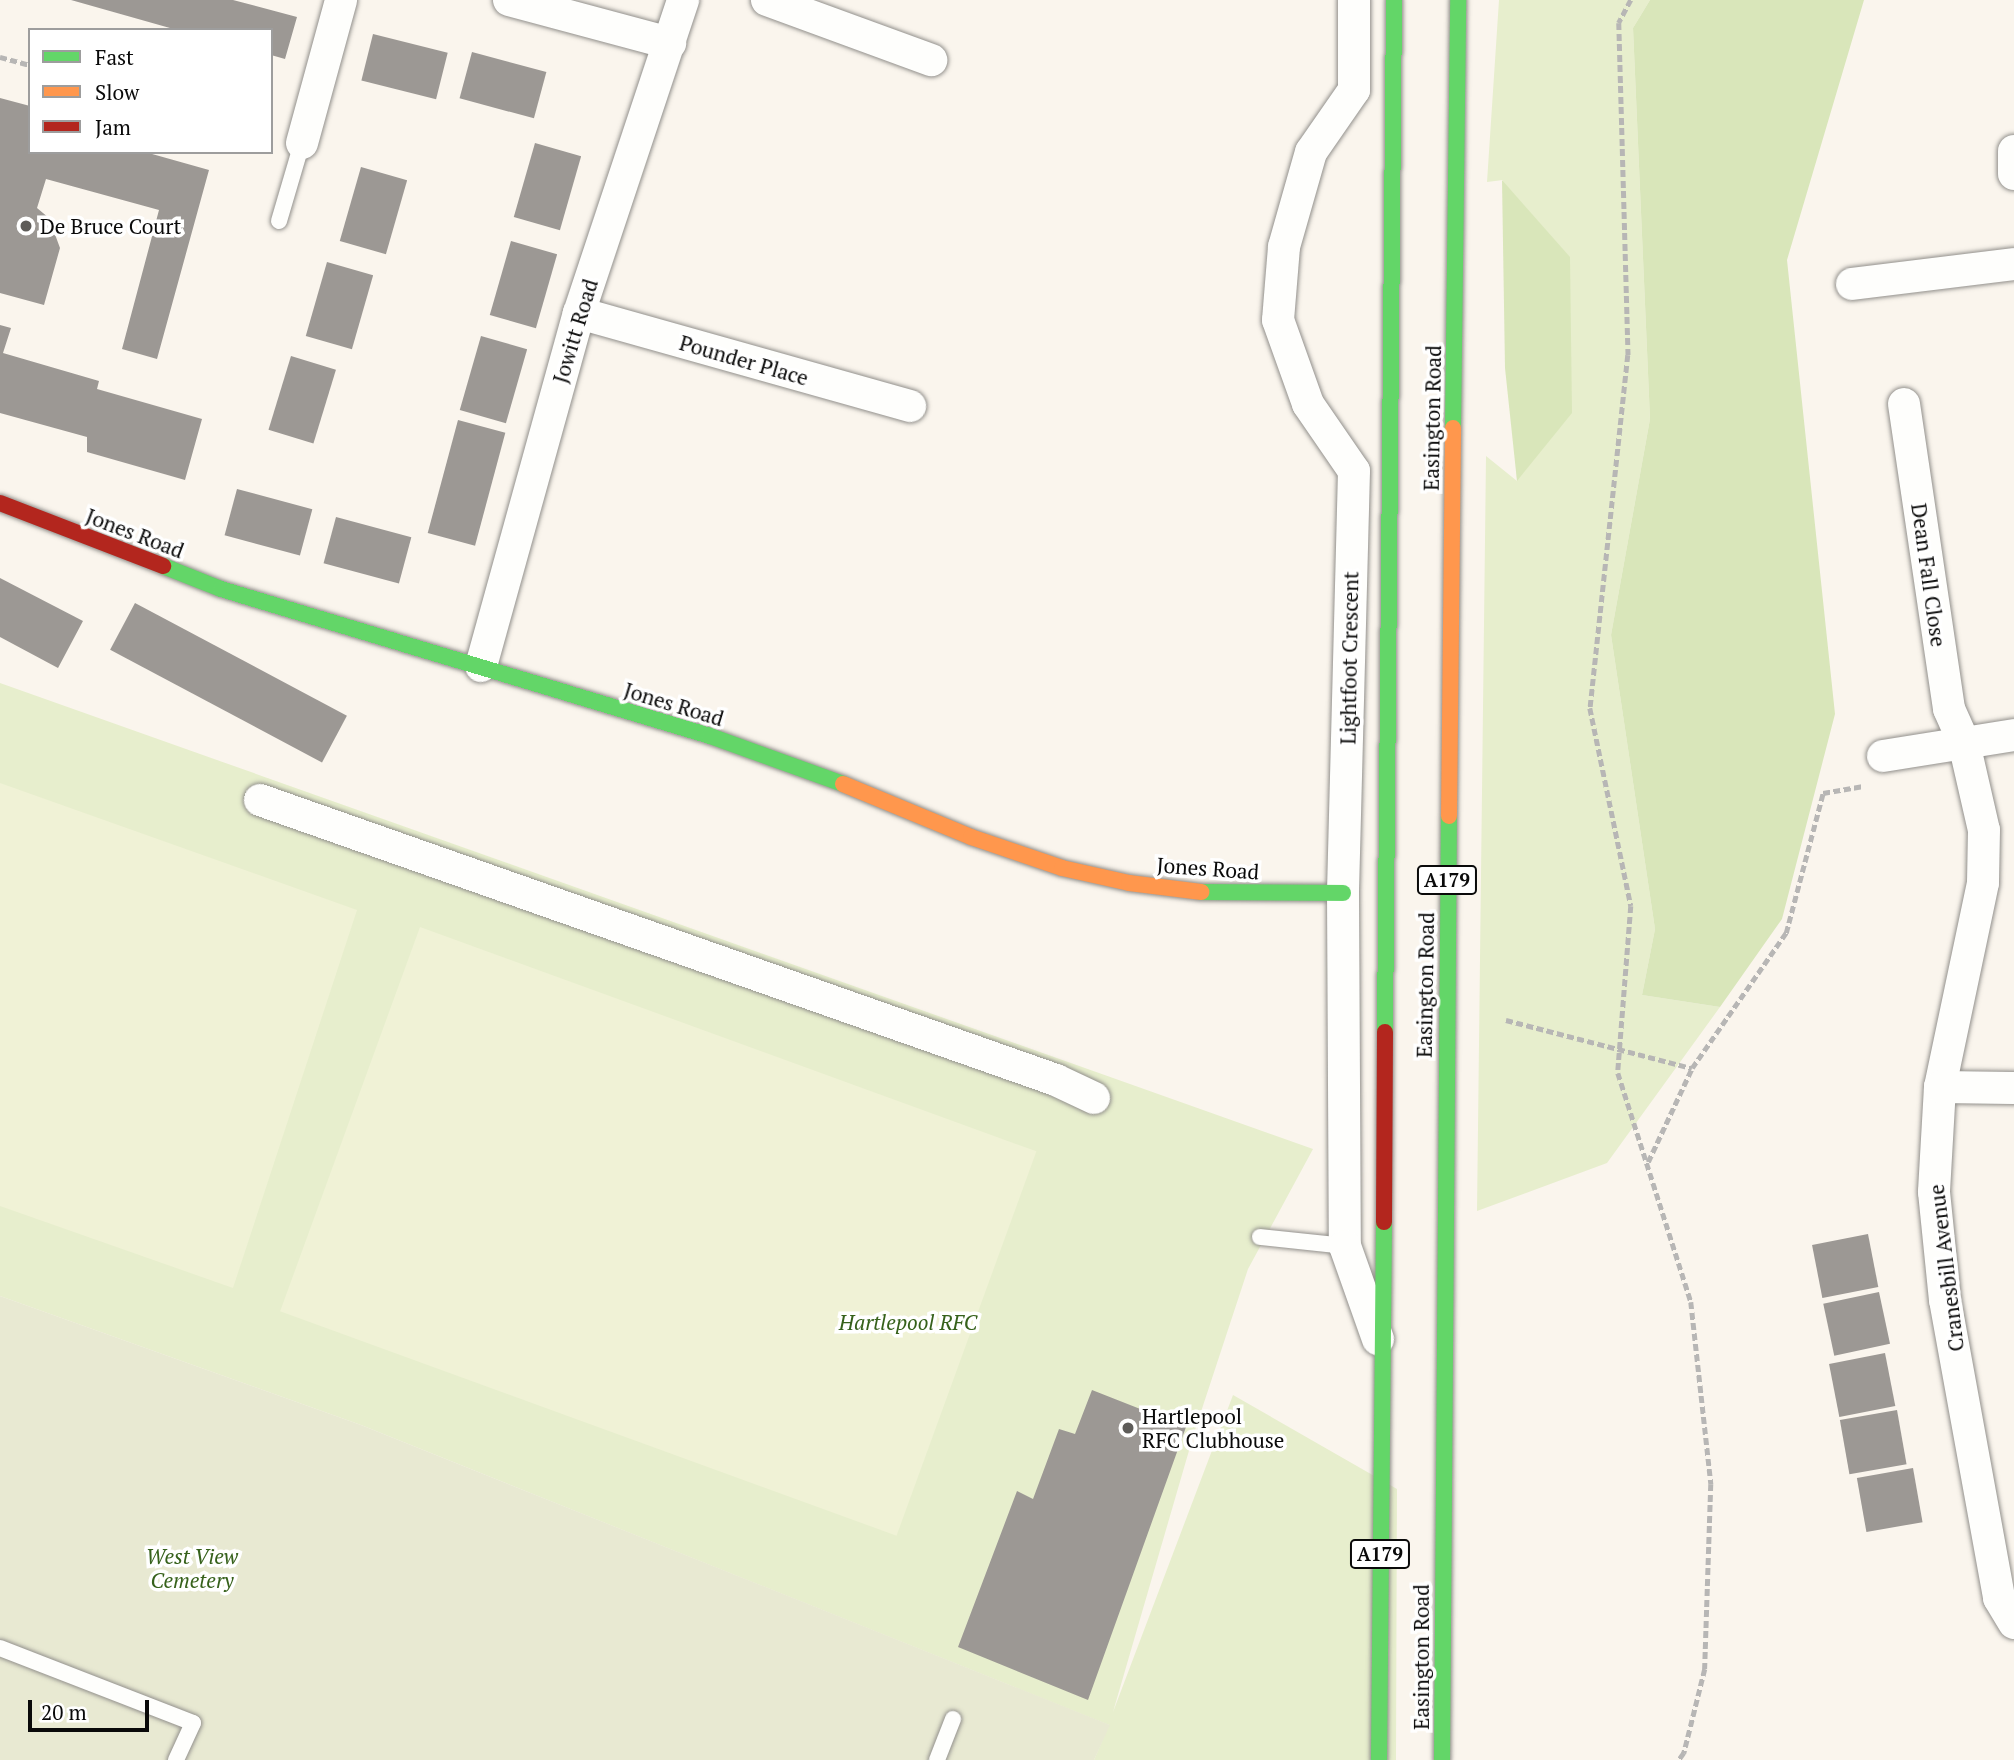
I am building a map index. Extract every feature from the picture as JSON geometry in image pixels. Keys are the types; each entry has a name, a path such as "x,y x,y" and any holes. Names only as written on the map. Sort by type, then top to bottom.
{"main road":[{"name":"Easington Road","path":"1379,1760 1394,0"},
{"name":"Easington Road","path":"1442,1760 1444,1233 1458,0"},
{"name":"Jones Road","path":"0,503 221,589 710,736 889,801 971,838 1062,868 1129,883 1222,894 1343,893"}],"street":[{"path":"302,143 341,0"},
{"path":"509,0 670,43"},
{"name":"Jowitt Road","path":"481,666 579,313 683,0"},
{"path":"767,0 931,60"},
{"name":"Lightfoot Crescent","path":"1354,0 1354,90 1311,152 1284,247 1278,320 1308,404 1354,471 1343,893 1345,1246 1381,1347"},
{"path":"2014,151 2014,174"},
{"path":"1852,284 2014,264"},
{"name":"Pounder Place","path":"579,313 909,406"},
{"name":"Dean Fall Close","path":"1904,404 1949,709 1964,743"},
{"path":"1882,756 2014,735"},
{"name":"Cranesbill Avenue","path":"1964,743 1983,830 1983,883 1940,1087 1934,1192 1945,1300 1998,1598 2014,1623"},
{"path":"260,800 1056,1080 1094,1098"},
{"path":"1940,1087 2014,1088"}],"lane":[{"path":"279,221 302,143"},
{"path":"1260,1237 1345,1246"},
{"path":"0,1648 193,1723 176,1760"},
{"path":"937,1760 953,1719"}],"path":[{"path":"1632,0 1619,23 1628,355 1590,708 1631,906 1618,1073 1691,1301 1711,1484 1704,1669 1684,1753 1679,1760"},
{"path":"0,57 28,64"},
{"path":"1647,1163 1692,1068 1786,933 1823,793 1874,782 1882,756"},
{"path":"1506,1020 1692,1068"}],"green space":[{"path":"1499,0 1650,0 1633,28 1650,419 1611,635 1655,929 1642,995 1720,1007 1607,1163 1477,1211 1486,456 1517,481 1503,180 1487,182"},
{"path":"1650,0 1864,0 1787,260 1835,714 1782,919 1720,1007 1642,995 1655,929 1611,635 1650,419 1633,28"},
{"path":"1502,180 1570,257 1572,413 1517,481 1505,368"},
{"name":"Hartlepool RFC","path":"0,683 1313,1149 1248,1269 1195,1430 1113,1712 1233,1395 1397,1489 1396,1760 1094,1760 1109,1725 361,1425 0,1296"},
{"path":"0,783 357,910 233,1288 0,1206"},
{"path":"420,927 1036,1151 897,1536 280,1311"},
{"name":"West View Cemetery","path":"0,1296 361,1425 1110,1725 1094,1760 0,1760"}],"building":[{"path":"71,0 233,0 297,17 285,59 273,56 273,28 170,28"},
{"path":"373,34 448,53 436,99 361,81"},
{"path":"472,52 546,72 534,118 460,98"},
{"name":"De Bruce Court","path":"0,98 28,105 28,154 152,154 209,170 157,359 122,349 159,210 46,179 37,208 49,218 60,248 44,305 0,293"},
{"path":"535,143 581,156 560,230 514,217"},
{"path":"361,167 407,180 386,254 340,241"},
{"path":"511,241 557,254 536,328 490,315"},
{"path":"327,262 373,275 352,349 306,336"},
{"path":"0,325 11,328 3,353 99,381 97,389 202,419 185,480 87,452 87,437 0,413"},
{"path":"481,336 527,349 506,423 460,410"},
{"path":"291,356 336,370 313,443 268,430"},
{"path":"458,420 505,433 475,546 428,533"},
{"path":"237,489 312,509 300,556 225,535"},
{"path":"336,517 411,537 399,584 324,563"},
{"path":"0,578 83,621 58,668 0,637"},
{"path":"135,603 347,716 322,762 110,650"},
{"path":"1868,1234 1878,1287 1822,1298 1812,1245"},
{"path":"1879,1292 1890,1344 1834,1356 1823,1304"},
{"path":"1885,1353 1895,1406 1839,1417 1829,1364"},
{"path":"1092,1390 1186,1427 1088,1700 958,1647 1017,1491 1033,1499 1059,1429 1075,1434"},
{"path":"1897,1410 1907,1464 1849,1474 1840,1420"},
{"path":"1913,1468 1923,1522 1866,1532 1857,1478"}],"traffic: fast":[{"path":"1385,1032 1394,0"},
{"path":"1453,428 1458,0"},
{"path":"163,566 221,589 710,736 843,784"},
{"path":"1442,1760 1449,816"},
{"path":"1201,892 1343,893"},
{"path":"1379,1760 1384,1222"}],"traffic: slow":[{"path":"1449,816 1453,428"},
{"path":"843,784 971,837 1062,868 1129,883 1201,892"}],"traffic: jam":[{"path":"0,503 163,566"},
{"path":"1384,1222 1385,1032"}],"place":[{"name":"De Bruce Court","path":"26,226"},
{"name":"Hartlepool RFC Clubhouse","path":"1128,1428"}]}
